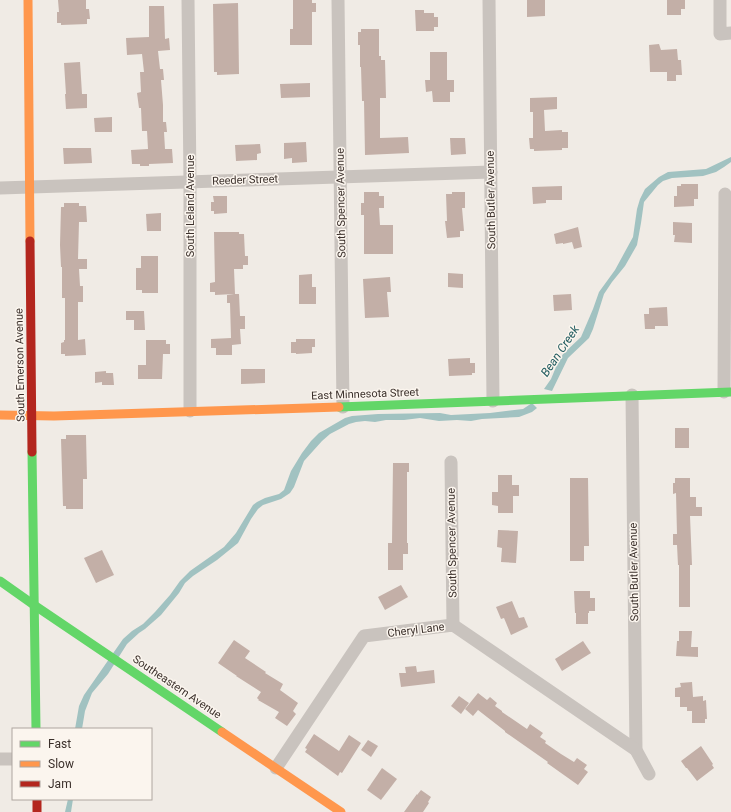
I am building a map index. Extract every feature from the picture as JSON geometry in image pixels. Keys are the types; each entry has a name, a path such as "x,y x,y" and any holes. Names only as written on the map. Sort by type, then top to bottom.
{"main road":[{"name":"South Emerson Avenue","path":"28,0 36,728"},
{"name":"East Minnesota Street","path":"0,415 54,416 190,412 727,392"},
{"name":"Southeastern Avenue","path":"0,581 341,812"},
{"path":"37,800 37,812"}],"street":[{"name":"South Leland Avenue","path":"188,0 190,412"},
{"name":"South Spencer Avenue","path":"338,0 343,407"},
{"name":"South Butler Avenue","path":"489,0 493,401"},
{"path":"720,0 726,34"},
{"name":"Reeder Street","path":"0,188 491,172"},
{"path":"725,194 727,392"},
{"name":"South Butler Avenue","path":"632,395 636,750"},
{"name":"South Spencer Avenue","path":"451,462 453,625"},
{"name":"Cheryl Lane","path":"276,768 364,636 453,625 636,750"},
{"path":"636,750 649,774"},
{"path":"0,759 12,759"}],"water":[{"path":"731,157 731,162 716,172 703,176 672,178 663,181 644,202 637,245 625,266 604,294 589,338 568,358 552,391 544,389 551,379 563,354 581,337 599,292 615,270 633,237 637,209 645,189 659,177 668,172 706,169"},
{"path":"532,403 537,408 532,412 519,417 471,421 439,421 420,418 356,422 330,434 304,461 294,487 290,493 281,499 263,505 258,509 238,543 185,583 161,615 127,644 108,674 92,693 85,711 82,728 75,728 79,706 84,695 123,639 143,624 155,612 190,571 224,547 236,533 253,505 265,498 279,494 284,490 291,471 302,453 319,433 345,418 352,416 440,413 451,415 490,413 523,409"},
{"path":"68,800 73,800 71,812 65,812"}],"building":[{"path":"58,0 86,0 86,9 89,9 90,19 87,19 87,24 61,25 61,23 57,23 57,12 59,12"},
{"path":"293,0 312,0 312,3 316,3 316,12 312,12 312,45 290,45 290,29 293,29"},
{"path":"527,0 545,0 545,16 527,17"},
{"path":"667,0 685,0 685,9 681,9 681,15 667,15"},
{"path":"238,3 239,74 217,75 217,72 214,72 213,4"},
{"path":"149,6 164,6 165,39 169,38 170,50 158,51 160,69 163,69 164,80 161,80 163,122 166,122 167,132 164,132 165,149 172,149 173,163 140,166 140,164 132,164 131,150 148,149 147,131 142,131 141,108 139,108 137,93 141,92 140,72 144,72 142,54 127,55 126,38 149,37"},
{"path":"415,10 424,10 424,13 434,13 434,17 438,17 438,27 434,27 434,31 416,31"},
{"path":"361,29 379,29 379,56 381,56 381,60 385,60 386,98 380,98 380,138 408,137 409,153 365,155 364,101 362,101 360,45 358,45 358,32 361,32"},
{"path":"659,44 661,50 677,49 678,60 681,60 682,75 676,75 676,81 667,81 667,72 650,72 649,45"},
{"path":"430,52 447,52 447,80 454,80 454,92 450,92 450,102 433,102 432,91 426,92 425,80 430,80"},
{"path":"80,62 82,94 87,94 87,108 66,109 64,63"},
{"path":"310,83 310,97 281,98 280,84"},
{"path":"557,97 557,109 544,110 545,131 562,130 562,132 568,132 568,148 562,148 562,150 534,151 534,149 530,149 529,138 533,138 533,112 530,112 530,98"},
{"path":"112,117 112,132 95,132 94,118"},
{"path":"450,138 465,138 466,154 451,155"},
{"path":"306,142 307,162 292,163 292,158 284,159 284,143"},
{"path":"260,144 261,153 257,154 257,160 236,161 235,145"},
{"path":"63,148 91,148 92,163 64,164"},
{"path":"681,184 698,184 698,199 694,199 694,206 674,207 674,196 677,196 677,186 681,186"},
{"path":"562,186 562,200 546,200 546,203 533,204 532,187"},
{"path":"364,192 379,192 379,196 384,196 384,208 379,208 380,225 393,225 393,254 364,254 364,215 361,215 361,203 364,203"},
{"path":"452,192 465,192 465,208 462,208 464,231 460,231 460,237 447,238 445,221 447,221 446,194 452,194"},
{"path":"213,196 227,196 227,213 214,214 214,211 211,211 211,202 214,202"},
{"path":"64,203 79,203 79,206 86,206 87,222 79,222 78,259 87,259 87,269 79,269 80,286 83,286 83,302 78,302 78,340 85,339 86,355 65,356 65,354 61,354 61,343 65,340 65,298 62,298 60,245 61,207 64,207"},
{"path":"161,213 161,231 147,231 146,214"},
{"path":"673,222 692,223 692,243 674,242 675,235 673,235"},
{"path":"578,227 582,247 574,249 572,242 556,244 554,234"},
{"path":"214,232 239,232 239,234 244,234 245,256 248,256 248,265 243,265 243,269 234,269 235,294 239,294 240,316 245,316 245,329 240,329 241,344 232,345 232,355 216,355 216,348 211,348 211,339 231,338 230,303 227,303 227,295 234,294 215,295 215,292 210,292 210,283 215,282"},
{"path":"141,256 158,256 158,293 142,293 142,290 136,290 136,268 141,268"},
{"path":"448,273 463,274 463,288 448,287"},
{"path":"312,274 312,287 316,287 316,304 299,304 299,275"},
{"path":"390,277 391,292 387,292 389,317 365,318 363,279"},
{"path":"571,294 572,310 554,311 553,295"},
{"path":"667,307 668,326 655,326 655,329 645,329 644,314 649,314 649,308"},
{"path":"126,311 144,311 145,330 134,330 134,320 126,320"},
{"path":"296,339 315,339 315,347 312,347 312,353 291,353 291,342 296,342"},
{"path":"146,340 166,340 166,344 170,344 170,354 163,354 162,379 138,379 138,365 146,365"},
{"path":"470,358 470,363 475,363 475,373 472,373 472,375 449,376 448,359"},
{"path":"241,369 265,369 265,383 241,384"},
{"path":"106,371 106,373 113,373 114,385 102,385 102,382 95,383 95,372"},
{"path":"675,428 689,428 689,448 675,448"},
{"path":"66,435 86,435 87,479 83,479 83,509 66,509 66,506 63,506 61,439 66,439"},
{"path":"393,463 409,463 409,472 407,472 408,554 403,554 403,570 388,570 388,543 392,543"},
{"path":"498,475 512,475 512,485 519,485 519,496 513,496 513,513 498,513 498,506 492,505 492,492 498,492"},
{"path":"570,478 588,478 589,546 584,546 584,561 570,561"},
{"path":"675,478 690,478 690,497 696,497 696,507 702,507 702,516 690,516 692,565 690,565 690,607 679,607 679,565 677,545 673,545 673,534 677,534 676,493 673,494 673,483 675,483"},
{"path":"498,530 518,531 516,563 501,562 502,548 497,547"},
{"path":"102,550 114,575 96,583 84,558"},
{"path":"401,585 408,597 385,610 378,597"},
{"path":"574,591 590,591 590,598 595,598 595,611 589,611 588,624 576,624"},
{"path":"512,601 519,618 524,617 528,627 511,635 504,618 501,619 496,607"},
{"path":"679,631 692,631 691,647 698,647 698,657 676,656"},
{"path":"234,640 250,651 245,658 283,684 280,690 298,703 293,711 296,714 287,726 275,718 279,712 258,700 257,698 261,692 218,663"},
{"path":"583,641 591,653 562,671 555,659"},
{"path":"416,666 417,672 434,670 435,683 401,687 399,673 406,673 405,667"},
{"path":"692,682 693,697 703,696 703,701 706,700 707,719 705,719 705,723 692,723 692,711 687,711 687,707 680,707 680,697 675,697 675,688 681,687 680,683"},
{"path":"478,693 487,700 490,697 497,703 495,706 527,729 530,724 543,733 540,737 546,741 545,743 561,754 574,762 577,758 587,765 584,769 588,772 578,785 505,732 478,710 473,716 465,709"},
{"path":"459,696 469,703 461,714 451,706"},
{"path":"314,734 339,751 349,735 361,743 342,773 340,772 338,776 305,752 307,749 305,748"},
{"path":"368,740 378,746 371,757 361,750"},
{"path":"701,746 714,768 697,781 681,761"},
{"path":"382,768 397,779 381,800 367,790"},
{"path":"421,790 431,797 423,812 404,812 417,794"}],"traffic: fast":[{"path":"339,407 731,392"},
{"path":"32,452 36,728"},
{"path":"0,581 222,732"}],"traffic: slow":[{"path":"28,0 30,241"},
{"path":"0,415 54,416 339,407"},
{"path":"222,732 341,812"}],"traffic: jam":[{"path":"30,241 32,452"},
{"path":"37,800 37,812"}],"water label":[{"name":"Bean Creek","path":"560,351"}]}
